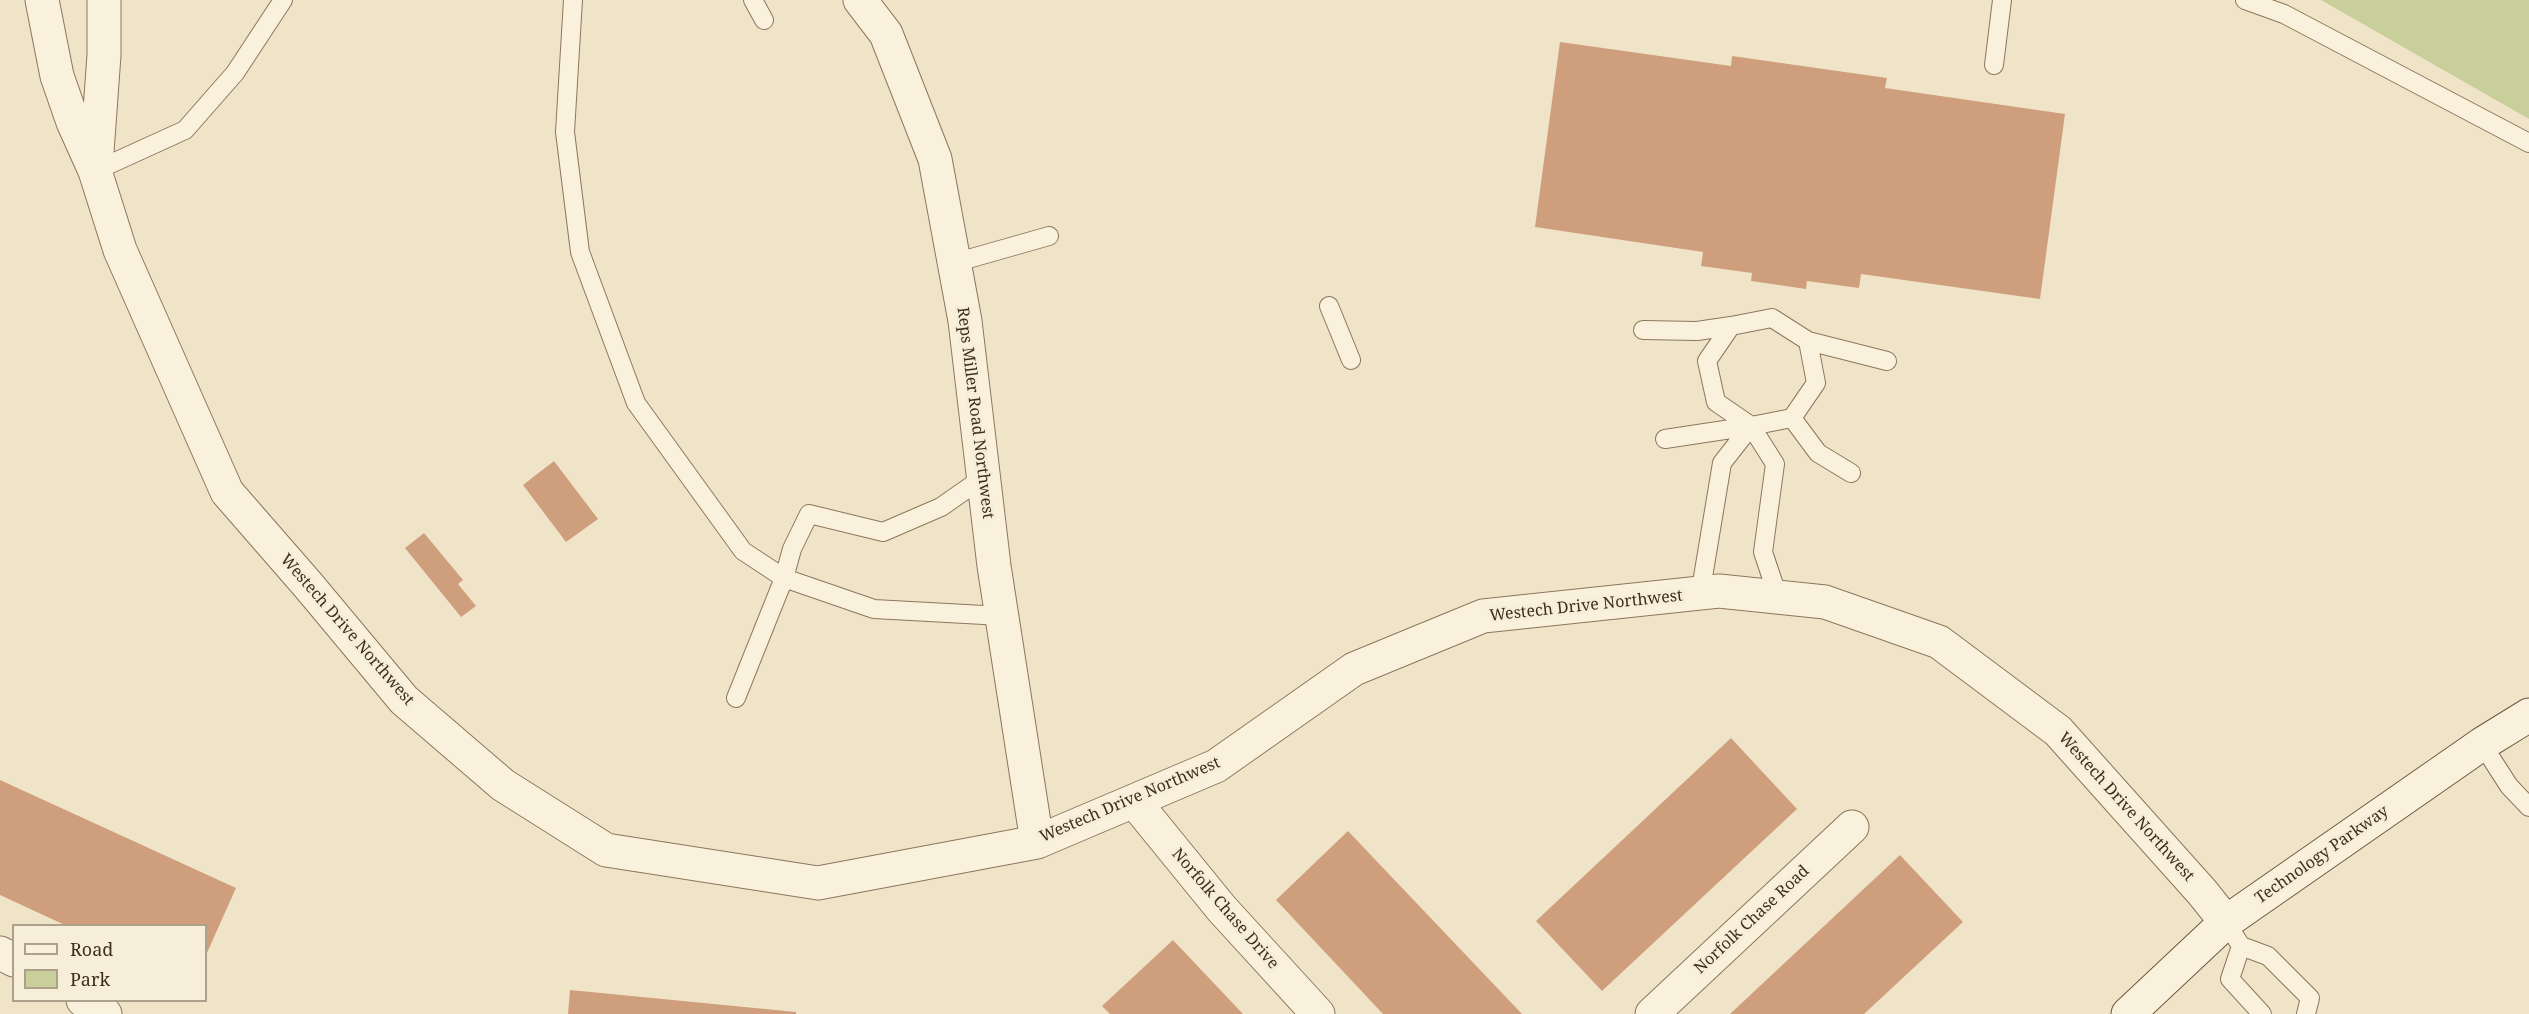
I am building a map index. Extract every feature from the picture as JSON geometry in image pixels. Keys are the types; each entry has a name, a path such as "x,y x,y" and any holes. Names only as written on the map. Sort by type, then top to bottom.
{"street":[{"name":"Westech Drive Northwest","path":"42,0 57,76 73,122 95,171 120,250 227,492 404,700 503,785 606,850 818,883 1037,842 1216,766 1354,669 1483,616 1700,595 1719,591 1825,602 1939,642 2058,730 2202,892 2233,934"},
{"name":"Westech Drive Northwest","path":"95,171 104,55 104,0"},
{"name":"Reps Miller Road Northwest","path":"861,0 886,34 935,159 964,321 1002,616 1037,842"},
{"name":"Technology Parkway","path":"2128,1014 2482,744 2529,715"},
{"name":"Norfolk Chase Drive","path":"1134,801 1222,909 1318,1014"},
{"name":"Norfolk Chase Road","path":"1652,1014 1852,827"},
{"path":"85,1002 105,1014"}],"lane":[{"path":"95,171 185,130 235,73 284,0"},
{"path":"573,0 565,132 580,252 636,403 743,551 784,578 874,609 1002,616"},
{"path":"753,0 764,20"},
{"path":"1994,65 2002,0"},
{"path":"2245,0 2283,14 2529,144"},
{"path":"954,263 1049,236"},
{"path":"1329,306 1350,360"},
{"path":"1643,330 1697,331 1772,318 1808,341 1887,361"},
{"path":"1731,326 1707,361 1716,402 1751,426 1775,464 1764,552 1778,597"},
{"path":"1665,439 1792,418 1816,383 1808,341"},
{"path":"1792,418 1818,453 1851,473"},
{"path":"1700,595 1722,463 1751,426"},
{"path":"736,698 784,578 792,549 809,514 883,532 941,507 984,477"},
{"path":"2482,744 2509,786 2529,807"},
{"path":"2262,1014 2230,979 2233,934 2268,956 2310,998 2306,1014"}],"green space":[{"path":"2321,0 2529,0 2529,119"}],"building":[{"path":"1560,42 1731,66 1732,56 1887,78 1885,88 2065,114 2040,299 1861,274 1859,288 1807,281 1806,289 1751,281 1752,273 1701,266 1703,252 1535,227"},
{"path":"554,461 598,519 566,542 523,485"},
{"path":"424,533 463,580 458,584 476,606 461,617 405,548"},
{"path":"1731,738 1797,809 1602,991 1536,921"},
{"path":"0,780 236,888 207,953 207,924 63,924 0,895"},
{"path":"1348,831 1522,1014 1383,1014 1276,900"},
{"path":"1900,855 1963,922 1864,1014 1730,1014"},
{"path":"1173,940 1243,1014 1110,1014 1102,1006"},
{"path":"570,990 796,1012 796,1014 568,1014"}]}
